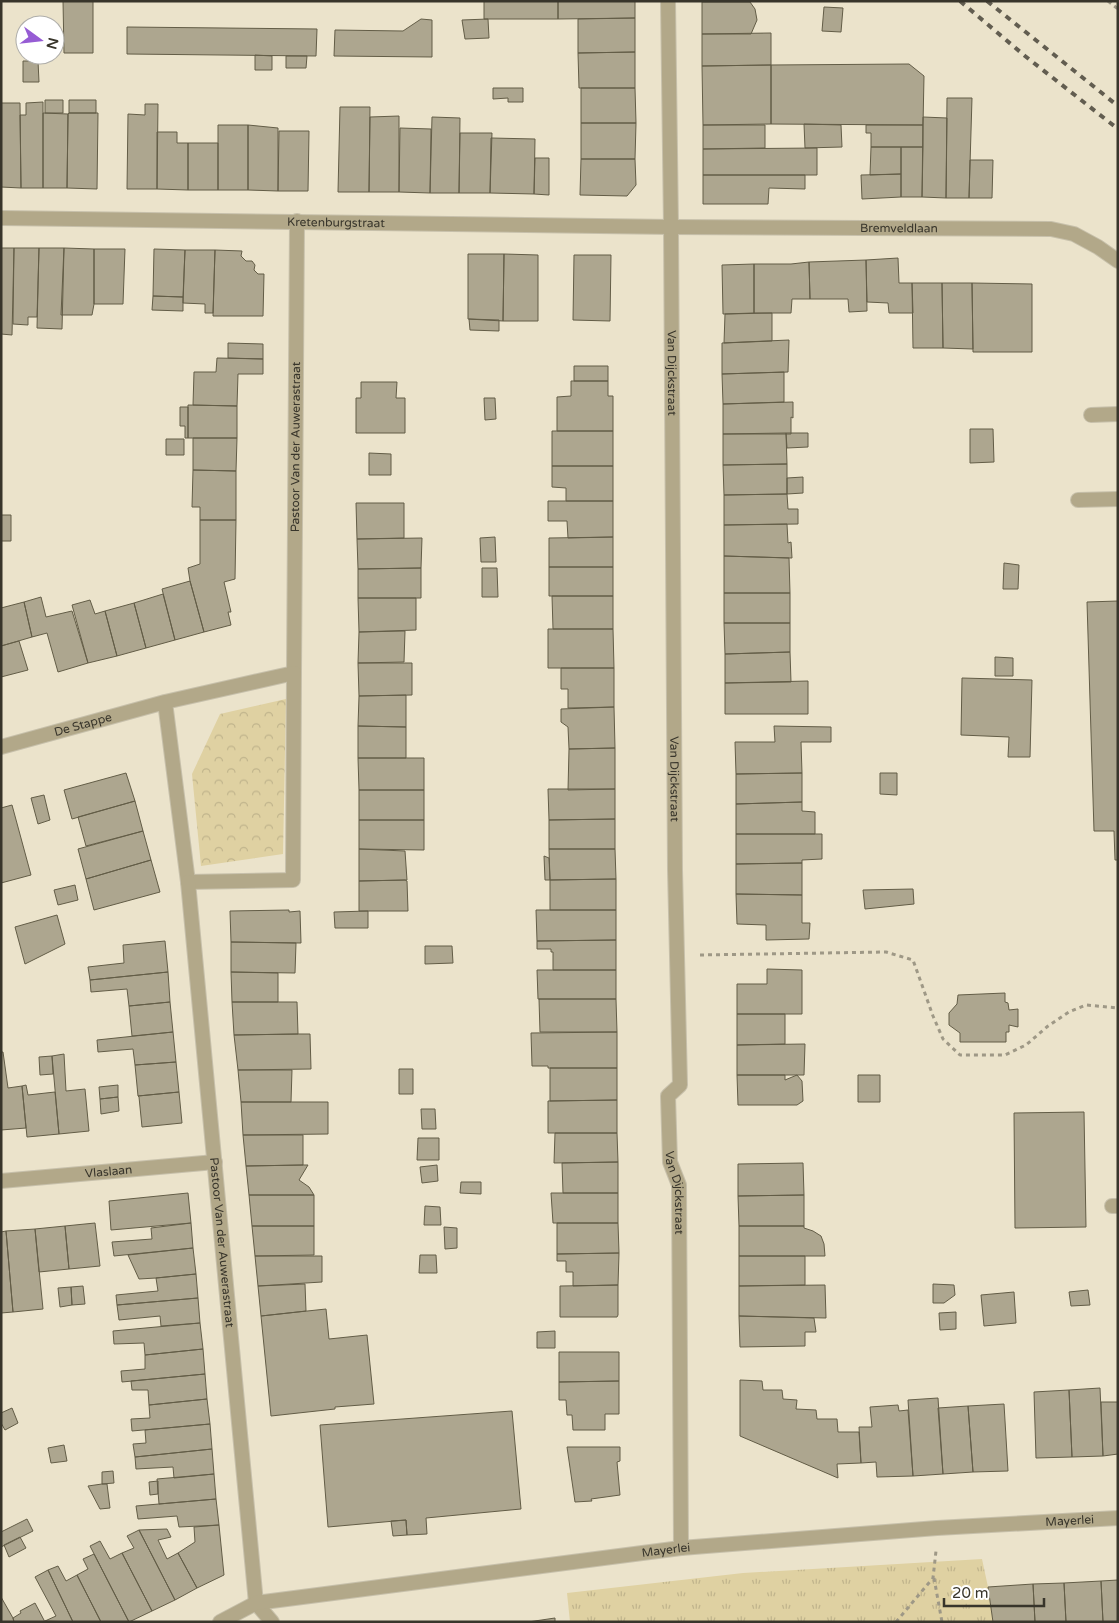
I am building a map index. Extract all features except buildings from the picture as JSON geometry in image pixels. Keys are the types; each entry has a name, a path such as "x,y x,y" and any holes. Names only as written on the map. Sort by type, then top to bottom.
{"street":[{"name":"Van Dijckstraat","path":"668,1 675,860 680,1085 668,1096 670,1162 679,1185 681,1548"},
{"name":"Kretenburgstraat","path":"1,218 671,227"},
{"name":"Pastoor Van der Auwerastraat","path":"188,882 293,880 297,221"},
{"name":"Bremveldlaan","path":"671,227 1050,229 1074,234 1118,261"},
{"path":"1091,415 1118,414"},
{"path":"1078,500 1118,500"},
{"path":"165,702 294,673"},
{"name":"Pastoor Van der Auwerastraat","path":"165,702 188,882 256,1603"},
{"name":"De Stappe","path":"1,747 165,702"},
{"name":"Vlaslaan","path":"1,1181 215,1162"},
{"name":"Mayerlei","path":"220,1622 256,1603 681,1548 938,1528 1118,1518"},
{"path":"256,1603 272,1622"}],"path":[{"path":"1108,1 1118,9"},
{"path":"706,954 886,952 913,960 930,1009 943,1039 960,1055 1005,1054 1026,1045 1048,1026 1069,1012 1086,1005 1118,1008"},
{"path":"938,1528 934,1578 942,1622"},
{"path":"896,1622 934,1578"}],"green space":[{"path":"286,699 283,854 201,866 192,774 220,714"},
{"path":"982,1559 993,1622 570,1622 567,1593 743,1573"}],"railway":[{"path":"960,1 1025,56 1118,129"},
{"path":"987,1 1118,106"}]}
